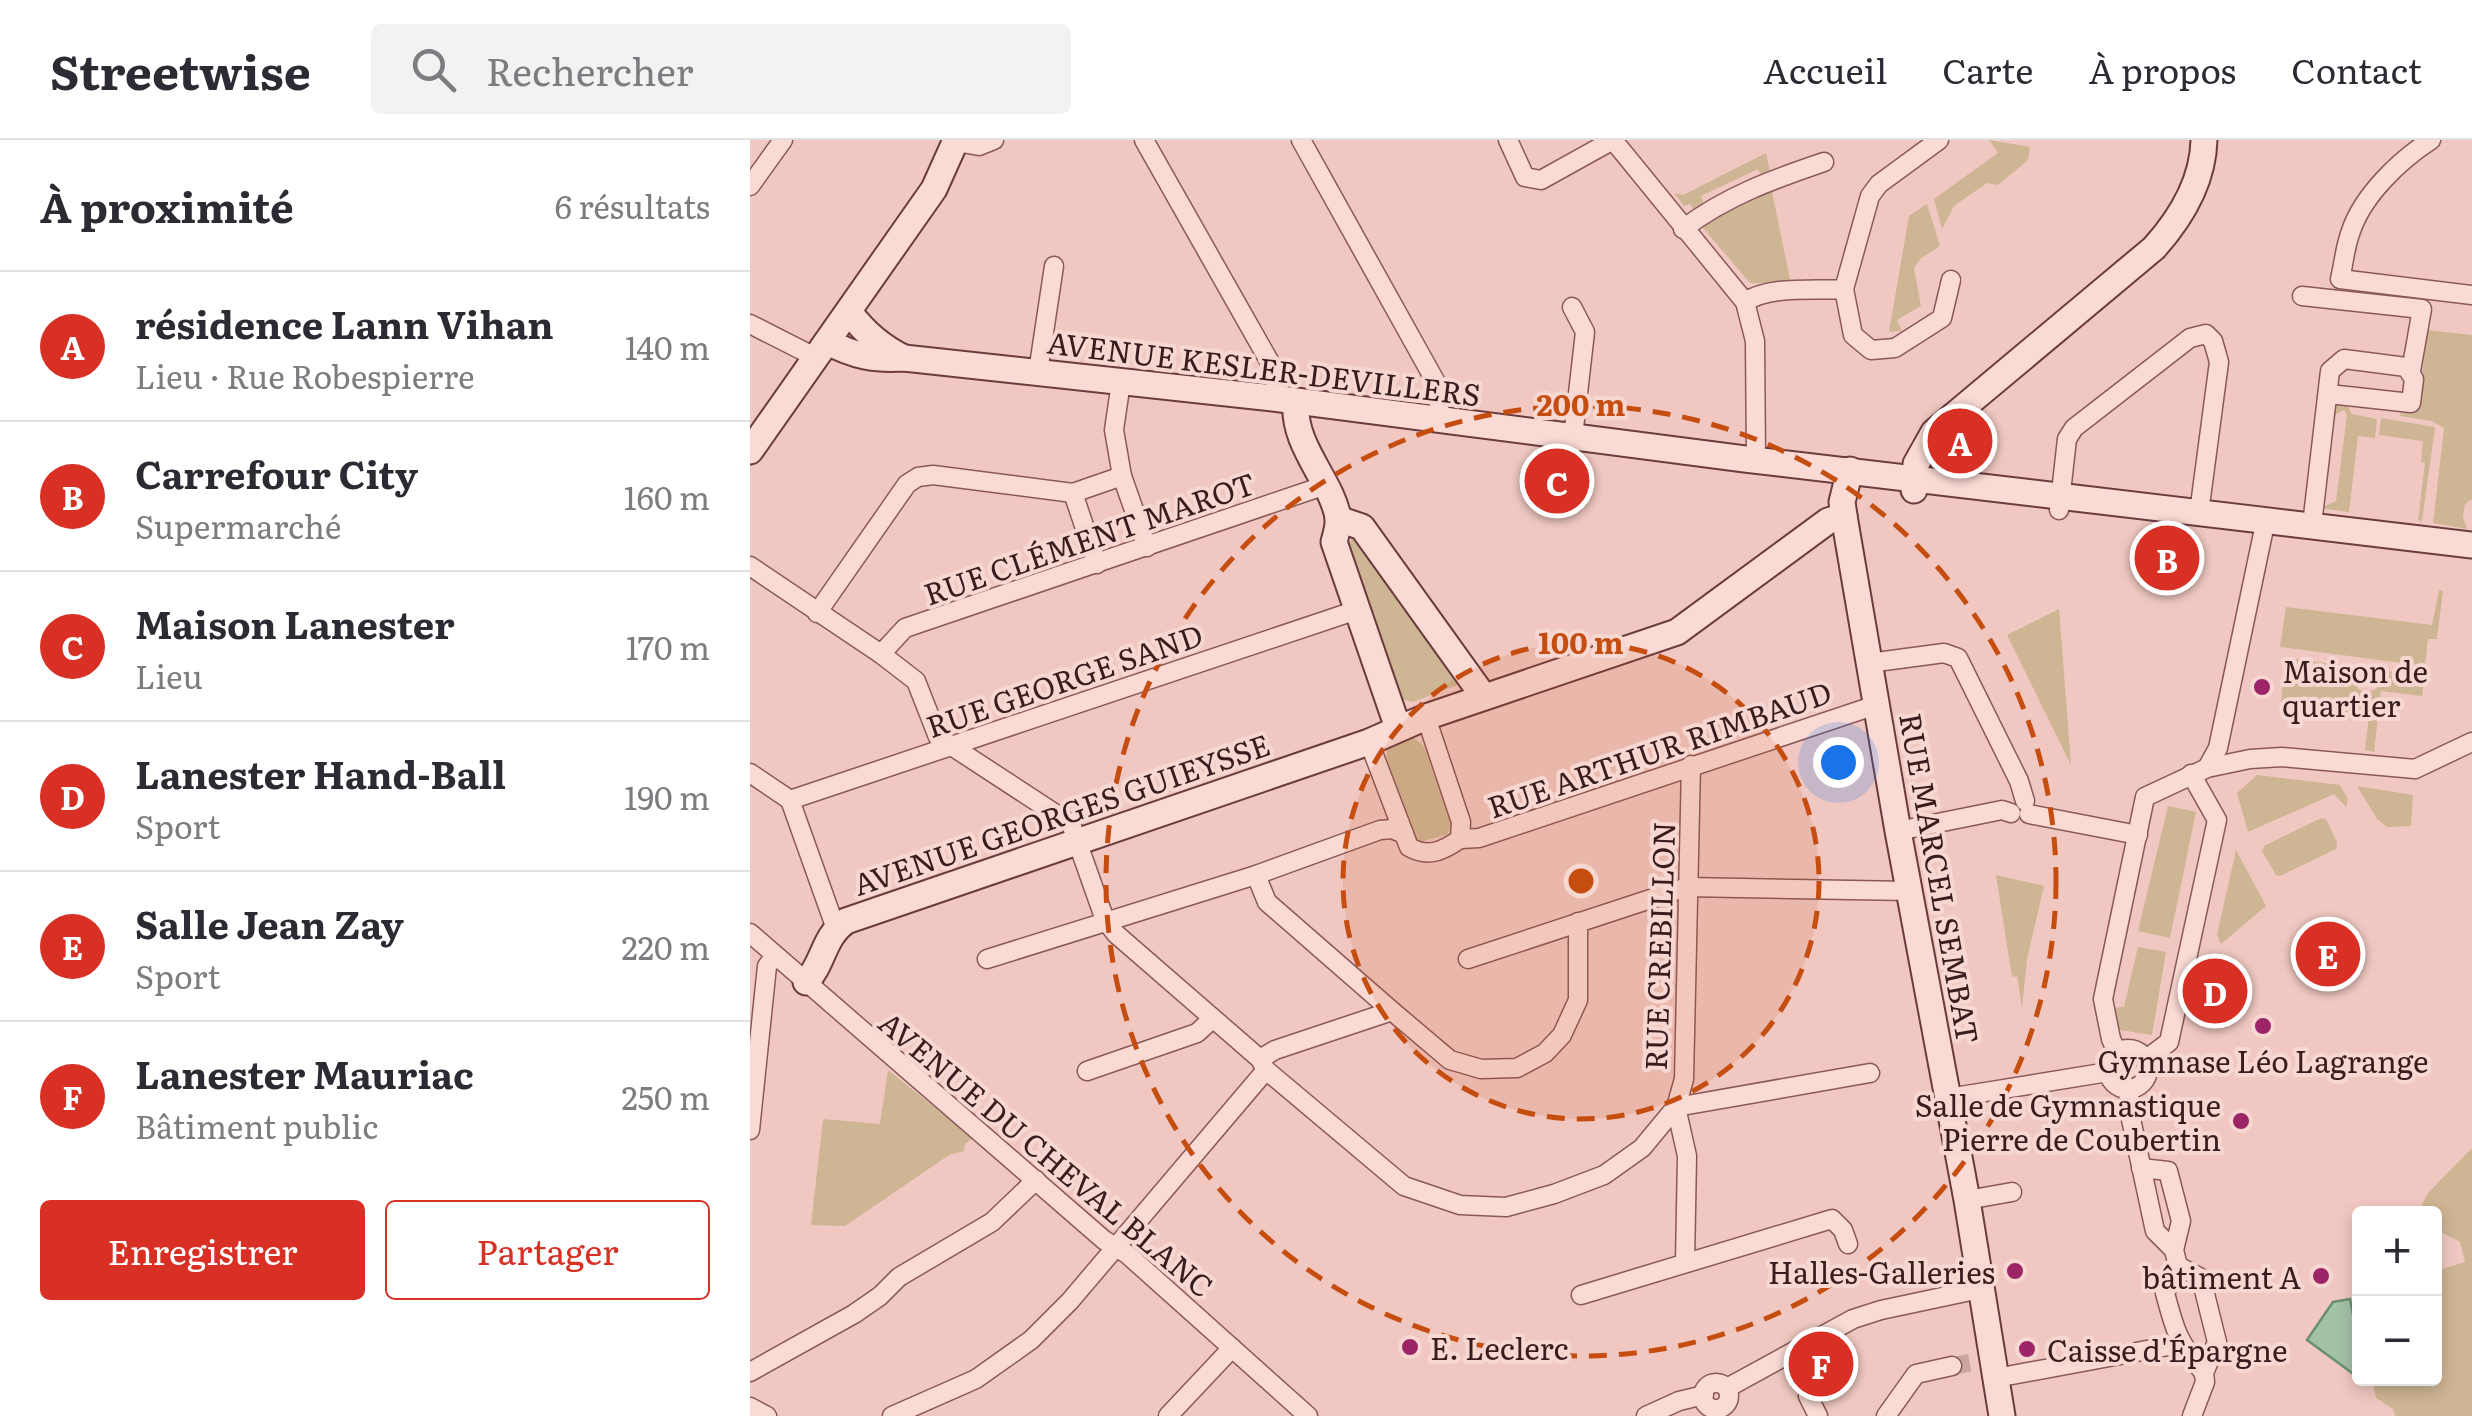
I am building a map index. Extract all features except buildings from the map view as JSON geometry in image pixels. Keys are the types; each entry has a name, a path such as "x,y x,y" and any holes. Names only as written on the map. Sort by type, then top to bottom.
{"street":[{"path":"750,186 782,140"},
{"path":"750,451 934,189 956,141 978,146 994,140"},
{"path":"1144,140 1272,366 1276,384 1296,418 1338,519 1334,542 1398,728"},
{"path":"1301,140 1438,386 1440,421"},
{"path":"1508,140 1525,177 1541,180 1614,140 1683,228 1736,287 1745,302 1755,341 1756,460"},
{"path":"1939,140 1879,184 1870,196 1844,289 1854,335 1872,350 1896,348 1942,318 1951,280"},
{"path":"1914,484 1916,464 1934,432 2166,235 2199,176 2204,140"},
{"path":"2431,140 2416,149 2372,194 2351,229 2340,279 2471,289"},
{"path":"1683,228 1760,184 1824,162"},
{"path":"1038,372 1054,266"},
{"path":"1745,302 1774,293 1844,289"},
{"path":"2302,296 2422,309 2411,403 2328,394"},
{"path":"1572,307 1585,332 1572,437"},
{"path":"850,313 862,330 885,349 904,358"},
{"path":"750,324 821,350"},
{"path":"2060,503 2068,440 2074,428 2190,338 2206,334 2213,341 2219,362 2199,512"},
{"name":"AVENUE KESLER-DEVILLERS","path":"821,350 874,360 904,358 1285,400 2060,503 2265,526 2472,559"},
{"path":"2312,525 2330,370 2344,360 2406,367 2412,372"},
{"path":"1121,382 1114,430 1122,476 1148,547"},
{"path":"817,613 907,484 918,477 933,475 1073,492 1122,476"},
{"name":"RUE MARCEL SEMBAT","path":"1848,475 1844,516 1898,831 1968,1200 1988,1367 2002,1416"},
{"name":"RUE CLÉMENT MAROT","path":"881,654 905,628 1324,486"},
{"path":"1073,492 1098,564"},
{"name":"AVENUE KESLER-DEVILLERS","path":"2060,503 2199,512 2265,526 2312,525 2472,546"},
{"name":"AVENUE GEORGES GUIEYSSE","path":"806,982 814,974 824,945 846,921 1677,632 1828,521 1844,516"},
{"path":"1338,519 1362,527 1484,697"},
{"path":"2199,771 2218,748 2265,526"},
{"path":"1797,545 1827,544 1852,560"},
{"path":"750,566 916,681 938,737 1071,824 1106,920"},
{"name":"RUE GEORGE SAND","path":"790,800 1357,610"},
{"path":"1869,663 1944,653 1958,658 2020,781 2022,809"},
{"name":"RUE ARTHUR RIMBAUD","path":"1404,834 1409,848 1422,854 1445,850 1460,839 1478,838 1876,705"},
{"path":"1426,717 1461,822 1460,839"},
{"path":"1369,742 1404,834"},
{"path":"2117,1052 2110,1039 2103,999 2144,797 2199,771 2282,756 2416,769 2472,742"},
{"name":"RUE CREBILLON","path":"1106,920 1116,934 1212,1020 1404,1186 1460,1204 1506,1206 1554,1194 1604,1175 1642,1148 1676,1107 1684,1079 1691,765"},
{"path":"2145,1060 2168,1042 2217,820 2199,771"},
{"path":"750,773 790,800 836,928"},
{"path":"1898,831 2022,809 2138,836"},
{"path":"987,958 1256,875 1380,830 1404,834"},
{"path":"1256,875 1267,902 1392,1011 1450,1060 1481,1069 1517,1068 1545,1053 1562,1035 1578,1000 1578,922"},
{"path":"1468,959 1687,887 1909,891"},
{"name":"AVENUE DU CHEVAL BLANC","path":"750,933 1114,1247 1127,1254 1308,1416"},
{"path":"750,1130 752,1079 767,966 775,956"},
{"path":"892,1416 976,1379 1031,1340 1070,1301 1275,1050 1392,1011"},
{"path":"1087,1070 1197,1032 1212,1020"},
{"path":"2117,1052 2140,1052 2145,1060 2144,1080 2130,1088 2115,1084 2108,1072 2108,1062 2117,1052"},
{"path":"1948,1098 2108,1072"},
{"path":"1685,1262 1687,1156 1676,1107 1870,1073"},
{"path":"2130,1088 2128,1106 2155,1231 2176,1258 2201,1278 2212,1315 2217,1342 2192,1416"},
{"path":"2141,1168 2168,1171 2181,1221 2176,1258 2165,1292 2180,1344 2204,1373"},
{"path":"750,1372 854,1314 880,1296 899,1276 992,1222 1036,1180"},
{"path":"1968,1200 2012,1192"},
{"path":"1581,1295 1832,1218 1843,1230 1848,1244"},
{"path":"1726,1388 1790,1364 1852,1319 1980,1290"},
{"path":"1988,1367 2180,1344"},
{"path":"1168,1416 1232,1348"},
{"path":"1886,1416 1916,1374 1952,1366"},
{"path":"1646,1416 1678,1401 1704,1395 1716,1383 1726,1388 1729,1396 1724,1412 1710,1407 1704,1395"},
{"path":"1808,1396 1818,1416"},
{"path":"750,1407 767,1416"}],"shaded area":[{"path":"1989,140 2030,147 2028,160 1998,185 1987,183 1954,206 1942,229 1934,199 1998,153"},
{"path":"1766,153 1770,172 1762,176 1758,169 1701,196 1705,206 1697,214 1674,193 1683,195"},
{"path":"1771,187 1791,284 1750,283 1703,228 1703,223"},
{"path":"1927,204 1940,246 1914,268 1921,306 1897,320 1902,331 1889,332 1909,216"},
{"path":"2427,330 2472,335 2472,499 2465,504 2463,517 2467,529 2433,523 2444,428 2432,421 2400,416 2401,411 2418,411"},
{"path":"2337,401 2345,401 2352,414 2377,419 2375,438 2358,436 2349,512 2320,508 2336,501 2347,415 2344,410 2331,417"},
{"path":"2381,418 2435,427 2422,521 2418,520 2425,463 2421,462 2423,441 2379,435"},
{"path":"1353,538 1362,539 1460,684 1413,702 1401,699 1348,543"},
{"path":"2439,590 2443,591 2437,639 2428,639 2425,666 2280,647 2286,607 2432,625"},
{"path":"2059,609 2071,765 2007,635"},
{"path":"2290,658 2354,667 2358,689 2365,691 2381,684 2368,669 2425,675 2422,696 2381,691 2374,752 2365,750 2369,716 2281,705 2283,676 2288,676"},
{"path":"1414,738 1424,746 1451,825 1448,834 1421,842 1387,759 1387,750"},
{"path":"2257,775 2340,785 2348,799 2346,807 2334,794 2248,832 2237,793"},
{"path":"2357,786 2413,795 2411,826 2387,827 2377,819"},
{"path":"2168,806 2196,812 2170,938 2138,931"},
{"path":"2326,819 2337,842 2336,849 2276,875 2262,851 2264,846"},
{"path":"2236,850 2266,906 2221,944 2217,935"},
{"path":"1996,875 2044,886 2027,959 2022,1008 2017,976 2012,977"},
{"path":"2138,947 2166,952 2152,1035 2114,1029 2109,1008 2124,1007"},
{"path":"888,1070 973,1138 965,1144 964,1151 949,1155 845,1226 811,1225 823,1119 880,1124"},
{"path":"2472,1148 2472,1416 2395,1416 2393,1409 2376,1398 2373,1386 2442,1386 2442,1269 2465,1262 2460,1242 2442,1233 2442,1206 2422,1206 2428,1193"},
{"path":"2350,1299 2352,1373 2307,1340 2333,1302"}],"tunnel":[{"path":"1952,1366 1975,1362"},
{"path":"1794,1372 1808,1396"}],"place":[{"name":"résidence Lann Vihan","path":"1960,441"},
{"name":"Maison Lanester","path":"1557,481"},
{"name":"Carrefour City","path":"2167,558"},
{"name":"Maison de quartier","path":"2262,687"},
{"name":"Salle Jean Zay","path":"2328,954"},
{"name":"Lanester Hand-Ball","path":"2215,991"},
{"name":"Gymnase Léo Lagrange","path":"2263,1026"},
{"name":"Salle de Gymnastique Pierre de Coubertin","path":"2241,1121"},
{"name":"Halles-Galleries","path":"2015,1271"},
{"name":"bâtiment A","path":"2321,1276"},
{"name":"E. Leclerc","path":"1410,1347"},
{"name":"Caisse d'Épargne","path":"2027,1349"},
{"name":"Lanester Mauriac","path":"1821,1364"}]}
